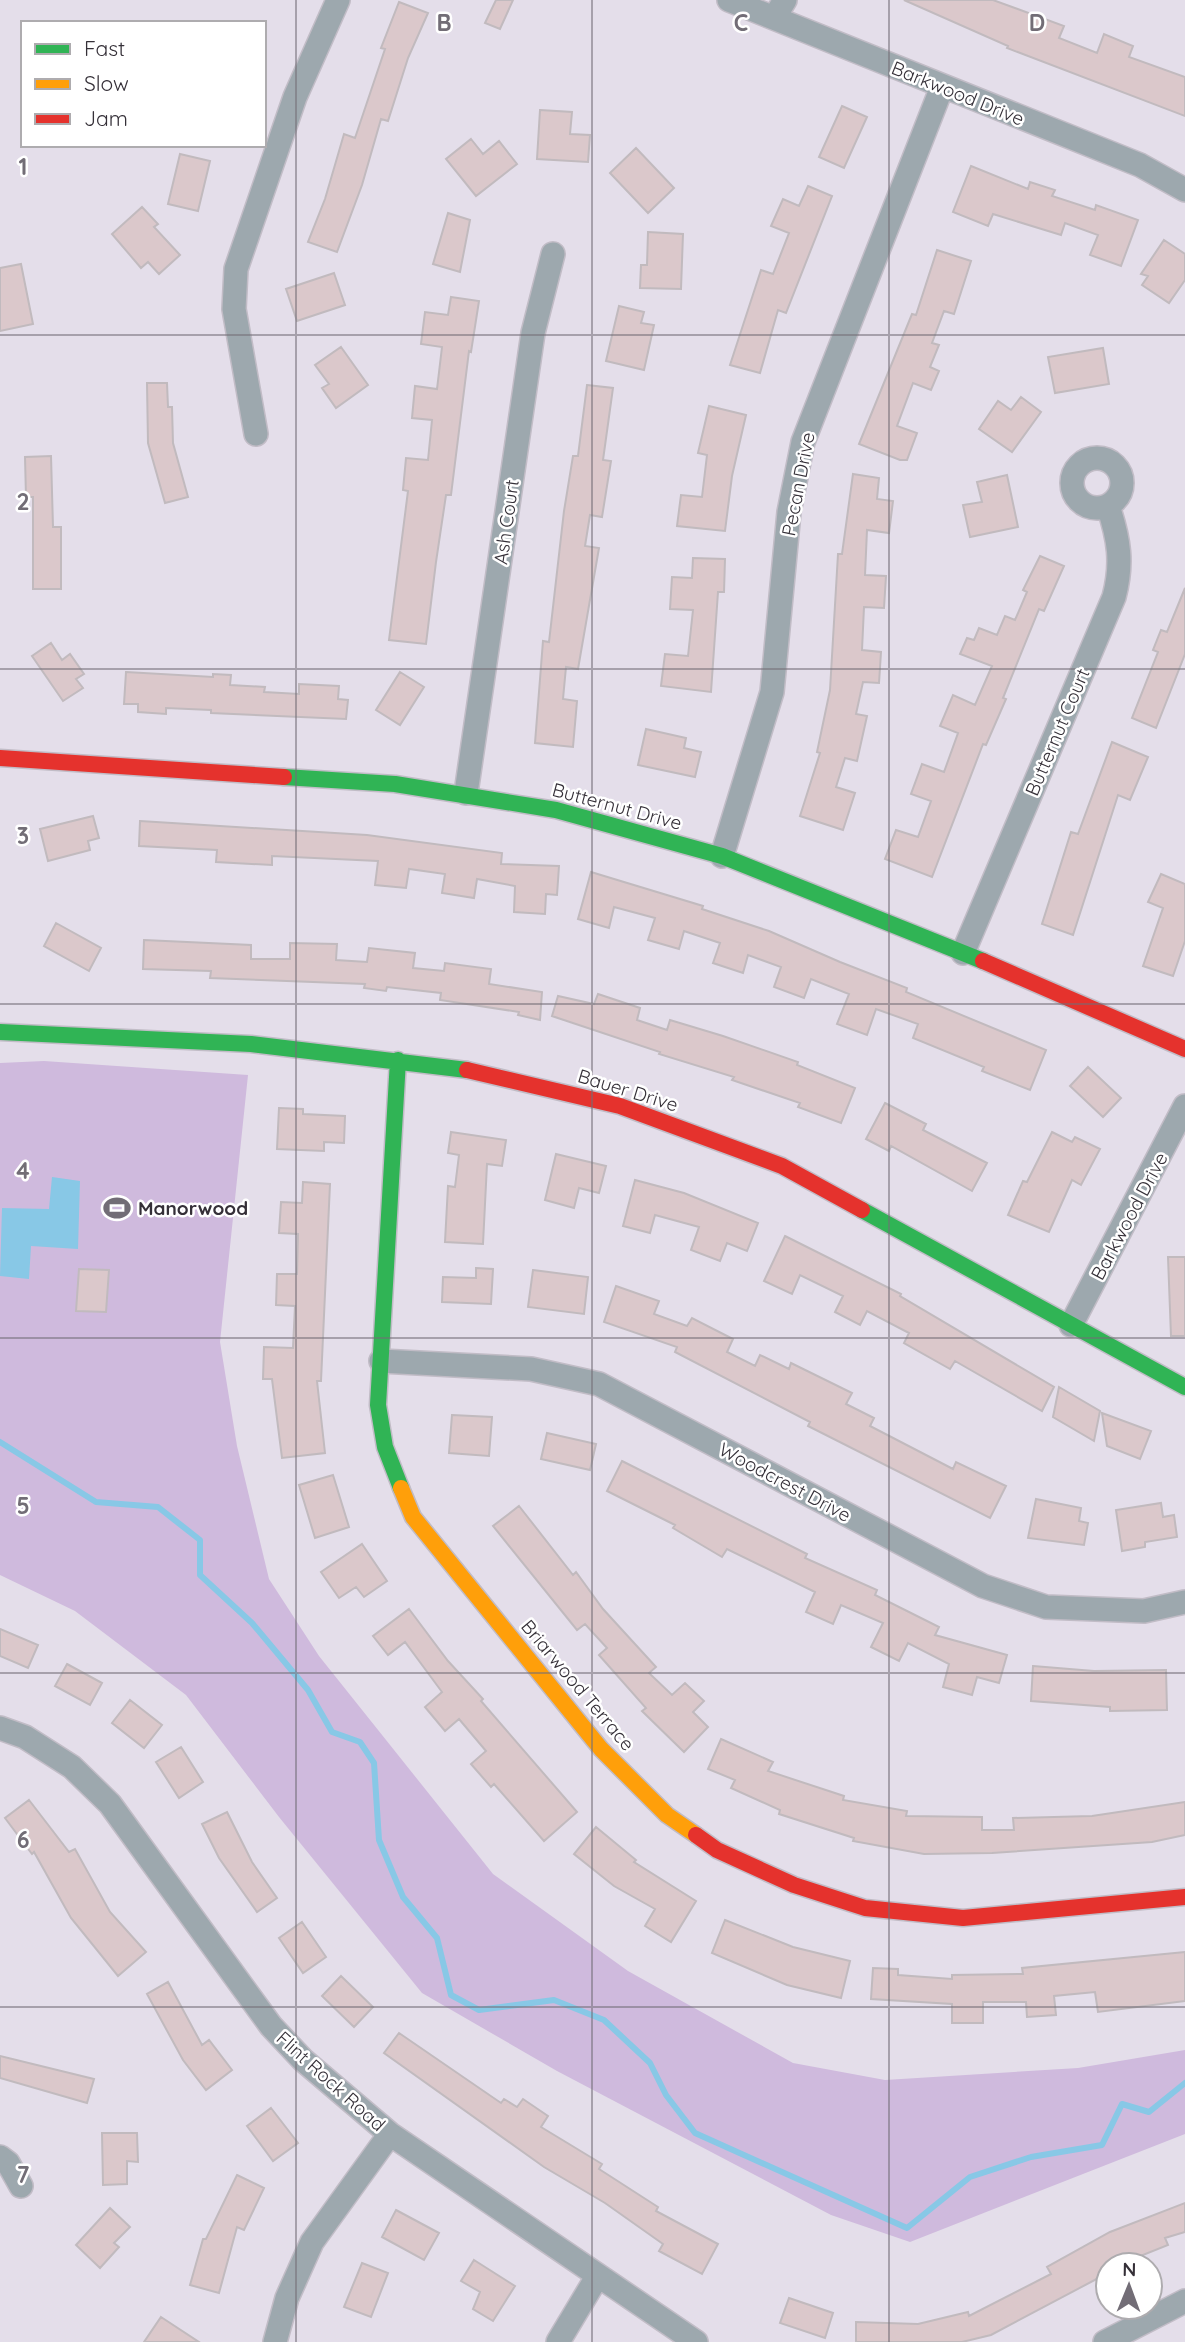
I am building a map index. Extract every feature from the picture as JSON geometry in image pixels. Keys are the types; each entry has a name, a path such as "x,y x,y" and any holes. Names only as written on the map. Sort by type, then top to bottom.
{"street":[{"path":"256,434 234,309 236,269 295,97 338,0"},
{"name":"Barkwood Drive","path":"729,0 779,9 942,87 1140,166 1185,190"},
{"name":"Pecan Drive","path":"722,856 772,692 789,512 803,442 942,87"},
{"name":"Ash Court","path":"466,793 533,333 553,254"},
{"name":"Butternut Court","path":"963,953 1114,597 1121,571 1119,541 1108,506"},
{"name":"Butternut Drive","path":"0,758 381,783 466,793 556,810 722,856 963,953 1185,1049"},
{"name":"Bauer Drive","path":"0,1032 251,1044 398,1060 465,1069 620,1106 782,1166 1185,1387"},
{"name":"Briarwood Terrace","path":"398,1060 378,1405 385,1447 412,1517 601,1749 667,1815 717,1850 794,1885 865,1908 963,1918 1185,1897"},
{"name":"Barkwood Drive","path":"1071,1325 1185,1106"},
{"name":"Woodcrest Drive","path":"381,1361 531,1369 599,1384 983,1586 1046,1607 1144,1611 1185,1602"},
{"name":"Flint Rock Road","path":"0,1728 25,1737 72,1767 110,1804 271,2026 303,2060 390,2134 696,2342"},
{"path":"275,2342 287,2298 312,2242 390,2134"},
{"path":"0,2157 8,2163 21,2186"},
{"path":"558,2342 597,2277"},
{"path":"1105,2342 1185,2301"}],"shaded area":[{"path":"44,1061 248,1075 220,1342 237,1446 269,1579 319,1656 493,1874 628,1971 793,2063 885,2080 1078,2068 1185,2050 1185,2134 910,2242 831,2215 557,2071 422,1993 279,1817 186,1695 75,1611 0,1575 0,1063"}],"water":[{"path":"52,1177 80,1181 78,1249 31,1246 29,1279 0,1276 2,1208 49,1209"}],"building":[{"path":"496,0 513,0 500,29 485,23"},
{"path":"904,0 993,0 1064,26 1059,38 1097,53 1104,34 1133,46 1129,57 1185,77 1185,116 1007,48 1008,46"},
{"path":"399,2 428,13 408,58 388,121 381,119 362,185 337,252 308,242 325,199 344,134 355,138 385,49 381,48"},
{"path":"842,106 867,117 844,168 819,157"},
{"path":"540,110 572,112 570,134 590,135 588,162 537,159"},
{"path":"471,139 483,154 499,141 517,164 476,196 446,159"},
{"path":"636,148 674,188 648,213 610,173"},
{"path":"180,154 210,161 198,211 168,204"},
{"path":"971,166 1028,189 1030,182 1055,190 1052,196 1095,210 1096,205 1138,220 1121,266 1090,255 1098,235 1065,223 1061,235 993,214 988,226 953,212"},
{"path":"808,186 832,196 786,313 778,310 760,373 730,365 761,270 773,274 789,233 771,226 783,199 799,206"},
{"path":"142,207 158,224 154,227 180,255 159,274 148,262 141,268 112,234"},
{"path":"448,213 470,220 460,272 433,264"},
{"path":"648,232 683,234 681,289 640,288 641,265 647,265"},
{"path":"1164,240 1185,254 1185,280 1169,303 1142,285 1148,276 1141,274"},
{"path":"937,250 971,261 954,314 944,311 932,343 939,345 930,367 939,371 931,390 913,383 897,426 917,433 907,460 900,460 859,444 912,314 916,315"},
{"path":"21,264 33,324 0,331 0,268"},
{"path":"334,273 345,305 297,321 286,289"},
{"path":"451,297 479,301 471,352 469,351 451,495 446,495 426,644 389,640 408,491 403,490 406,458 428,460 432,420 412,418 415,386 437,389 442,347 421,344 425,312 448,315"},
{"path":"619,306 644,312 641,323 654,325 644,370 606,361"},
{"path":"341,347 368,385 336,408 322,388 329,384 315,365"},
{"path":"1103,348 1109,384 1055,393 1048,357"},
{"path":"147,383 167,383 168,407 172,407 173,443 188,497 165,503 148,443"},
{"path":"587,385 613,388 603,460 611,461 602,517 590,515 585,546 599,548 578,669 566,667 563,699 577,701 573,747 535,743 543,641 549,642 564,511 573,456 578,456"},
{"path":"1021,397 1041,412 1012,452 979,429 998,401 1011,410"},
{"path":"709,406 746,415 732,476 725,531 677,526 681,495 702,497 707,455 698,453"},
{"path":"51,456 53,527 61,527 61,589 33,589 33,497 26,497 25,457"},
{"path":"853,474 879,478 877,499 893,501 889,533 867,530 865,575 886,576 884,608 864,607 862,650 881,652 879,683 863,682 856,714 867,716 857,761 845,758 836,787 855,793 843,830 800,816 820,753 817,752 830,690 838,554 842,554"},
{"path":"1007,475 1018,527 970,537 963,505 982,502 977,482"},
{"path":"1040,556 1064,566 1044,611 1039,609 1003,698 1006,699 986,745 983,744 932,877 885,859 896,830 918,837 931,801 911,794 922,764 944,772 958,733 940,726 953,695 975,705 992,666 960,654 967,638 974,640 979,628 997,635 1005,616 1015,620 1027,592 1023,590"},
{"path":"693,558 725,559 724,592 718,592 711,692 661,686 665,654 688,656 693,610 670,609 672,577 692,578"},
{"path":"1185,588 1185,654 1156,728 1132,718 1158,652 1153,650 1161,630 1167,632"},
{"path":"51,643 62,660 70,654 84,674 76,679 83,688 63,701 32,656"},
{"path":"126,672 213,677 213,674 231,675 230,685 265,687 264,692 299,694 299,684 339,686 338,699 348,700 346,719 211,713 211,710 166,708 166,714 138,712 138,704 124,704"},
{"path":"400,672 424,687 400,725 376,710"},
{"path":"646,729 686,738 684,748 701,752 695,777 638,765"},
{"path":"1112,742 1148,757 1130,800 1118,795 1073,935 1042,924 1071,832 1078,834"},
{"path":"93,816 99,838 88,841 90,850 48,861 40,829"},
{"path":"140,821 367,835 502,853 501,864 559,866 557,895 546,894 545,914 514,912 515,886 477,879 474,898 442,893 445,874 409,869 406,888 375,885 378,861 272,856 272,865 216,862 217,850 139,846"},
{"path":"591,872 703,906 702,909 769,931 1046,1050 1030,1090 982,1071 984,1067 913,1038 918,1024 876,1009 867,1035 837,1024 849,994 811,979 804,998 774,987 781,967 748,955 743,973 713,963 720,943 684,931 679,949 648,940 655,918 614,907 609,928 578,919"},
{"path":"1161,874 1185,884 1185,941 1173,976 1143,966 1163,908 1148,902"},
{"path":"56,923 101,948 89,971 44,946"},
{"path":"144,940 251,945 251,959 290,959 290,943 337,944 336,960 367,962 369,948 415,953 413,968 444,971 445,963 491,969 489,984 542,992 540,1020 518,1015 519,1012 440,1000 441,993 387,987 386,991 364,988 365,984 210,978 211,971 143,969"},
{"path":"598,994 640,1008 637,1020 667,1030 670,1020 723,1036 798,1062 797,1065 855,1088 841,1123 798,1107 800,1103 732,1080 734,1077 552,1016 558,996 594,1004"},
{"path":"1088,1067 1121,1098 1103,1117 1070,1086"},
{"path":"885,1103 926,1124 923,1130 987,1163 972,1191 891,1146 889,1151 866,1139"},
{"path":"279,1108 303,1109 303,1114 345,1116 344,1143 324,1142 324,1151 277,1149"},
{"path":"451,1132 506,1140 502,1166 487,1164 483,1244 445,1242 448,1186 455,1187 459,1155 448,1153"},
{"path":"1052,1132 1072,1142 1075,1137 1100,1149 1081,1185 1072,1180 1049,1232 1008,1215 1023,1181 1027,1182"},
{"path":"556,1154 606,1166 599,1193 579,1188 574,1208 545,1200"},
{"path":"635,1180 684,1193 758,1223 747,1251 727,1243 720,1261 691,1250 699,1227 655,1215 650,1233 623,1226"},
{"path":"303,1182 330,1184 321,1381 317,1381 325,1453 282,1458 272,1379 263,1379 264,1347 293,1348 295,1306 276,1305 277,1274 297,1274 298,1234 279,1233 281,1202 302,1203"},
{"path":"785,1236 901,1294 900,1296 1054,1387 1042,1411 955,1361 950,1369 904,1343 909,1333 867,1311 860,1325 835,1312 843,1296 800,1275 792,1294 764,1281"},
{"path":"1168,1257 1185,1257 1185,1336 1171,1336"},
{"path":"476,1268 493,1269 491,1304 442,1302 443,1277 476,1278"},
{"path":"79,1269 109,1270 106,1312 76,1311"},
{"path":"533,1270 588,1277 584,1314 528,1307"},
{"path":"616,1286 659,1301 654,1314 687,1326 692,1318 733,1339 727,1352 755,1366 760,1355 789,1369 791,1363 852,1393 846,1404 874,1418 870,1426 953,1469 956,1462 1006,1486 990,1518 808,1426 810,1422 675,1352 677,1347 604,1322"},
{"path":"1059,1387 1100,1411 1094,1441 1053,1417"},
{"path":"1102,1413 1151,1431 1140,1459 1107,1446"},
{"path":"452,1415 492,1417 489,1456 449,1453"},
{"path":"547,1433 596,1444 590,1470 541,1459"},
{"path":"622,1461 807,1554 805,1558 877,1590 875,1595 939,1627 935,1635 1007,1655 999,1683 977,1677 972,1695 943,1687 949,1664 908,1643 899,1661 871,1647 883,1623 841,1605 833,1624 806,1612 815,1592 727,1549 722,1557 673,1528 675,1525 607,1491"},
{"path":"333,1475 349,1527 315,1538 299,1485"},
{"path":"1036,1499 1081,1508 1079,1521 1088,1523 1084,1545 1028,1538"},
{"path":"1161,1503 1163,1517 1174,1515 1177,1537 1145,1542 1145,1547 1122,1551 1116,1510"},
{"path":"519,1506 573,1575 576,1572 603,1609 656,1667 649,1673 672,1695 685,1683 704,1701 693,1712 708,1727 684,1752 642,1711 646,1708 599,1655 607,1648 585,1624 577,1630 493,1526"},
{"path":"362,1544 387,1581 364,1597 356,1587 339,1598 321,1572"},
{"path":"409,1609 448,1661 483,1699 481,1701 577,1812 544,1841 494,1784 491,1787 471,1764 486,1751 459,1719 445,1731 425,1707 442,1692 405,1642 388,1655 373,1636"},
{"path":"0,1629 38,1645 28,1668 0,1656"},
{"path":"67,1664 102,1683 90,1705 55,1686"},
{"path":"1033,1666 1094,1671 1166,1670 1167,1710 1110,1711 1110,1707 1031,1701"},
{"path":"130,1700 162,1725 144,1748 112,1723"},
{"path":"721,1739 773,1762 768,1771 844,1796 843,1800 907,1811 906,1816 982,1817 982,1830 1014,1830 1013,1818 1092,1816 1185,1802 1185,1835 1152,1842 992,1853 924,1854 853,1841 854,1838 779,1814 780,1810 731,1788 735,1780 708,1769"},
{"path":"181,1747 203,1782 179,1798 156,1762"},
{"path":"29,1800 69,1852 75,1849 110,1912 146,1952 118,1976 71,1918 34,1852 32,1854 5,1818"},
{"path":"227,1812 252,1862 277,1898 257,1912 219,1858 202,1824"},
{"path":"596,1827 636,1860 634,1862 696,1901 671,1942 645,1926 655,1909 614,1886 574,1854"},
{"path":"725,1920 793,1947 850,1961 841,1998 787,1985 712,1953"},
{"path":"302,1922 326,1957 303,1973 279,1938"},
{"path":"1185,1952 1185,2001 1098,2012 1095,1992 1054,1996 1056,2015 1027,2017 1026,2002 983,2002 983,2023 952,2023 952,2004 871,1999 873,1968 898,1969 898,1975 952,1979 952,1975 1023,1974 1022,1968"},
{"path":"341,1976 373,2007 354,2027 322,1996"},
{"path":"168,1982 202,2045 209,2040 232,2070 206,2090 183,2060 147,1994"},
{"path":"399,2033 501,2103 504,2099 517,2107 523,2099 548,2116 541,2127 602,2164 599,2169 658,2207 656,2211 718,2244 702,2274 659,2251 663,2244 605,2203 544,2167 384,2053"},
{"path":"0,2056 94,2079 87,2103 0,2078"},
{"path":"271,2108 298,2143 273,2161 247,2126"},
{"path":"102,2133 137,2133 138,2162 127,2161 127,2184 103,2185"},
{"path":"237,2175 264,2188 244,2230 237,2227 219,2293 190,2285 203,2239 206,2239"},
{"path":"1185,2203 1185,2232 1165,2238 1168,2245 1153,2251 1094,2251 1094,2280 991,2335 962,2342 856,2342 856,2322 918,2324 968,2312 969,2316 1051,2274 1047,2267 1110,2232"},
{"path":"110,2208 130,2227 114,2243 119,2247 100,2268 76,2245"},
{"path":"396,2210 439,2233 424,2260 382,2237"},
{"path":"474,2260 515,2286 493,2321 473,2309 480,2292 461,2281"},
{"path":"362,2263 388,2273 371,2317 344,2307"},
{"path":"789,2298 833,2313 825,2338 780,2323"},
{"path":"161,2317 199,2342 144,2342"}],"waterway":[{"path":"0,1442 96,1502 158,1507 200,1540 200,1575 252,1623 308,1690 332,1732 360,1742 374,1763 379,1840 403,1897 437,1938 451,1995 479,2010 554,2000 604,2020 650,2063 666,2095 695,2133 907,2228 970,2177 1031,2157 1102,2145 1122,2104 1149,2112 1185,2083"}],"traffic: fast":[{"path":"284,777 395,784 556,810 722,856 983,961"},
{"path":"0,1032 251,1044 467,1070"},
{"path":"398,1060 378,1405 385,1447 401,1488"},
{"path":"862,1210 1185,1387"}],"traffic: slow":[{"path":"401,1488 413,1517 601,1749 667,1815 696,1835"}],"traffic: jam":[{"path":"0,758 284,777"},
{"path":"983,961 1185,1049"},
{"path":"467,1070 620,1106 782,1166 862,1210"},
{"path":"696,1835 717,1850 794,1885 865,1908 963,1918 1185,1897"}],"place":[{"name":"Manorwood","path":"117,1208"}]}
